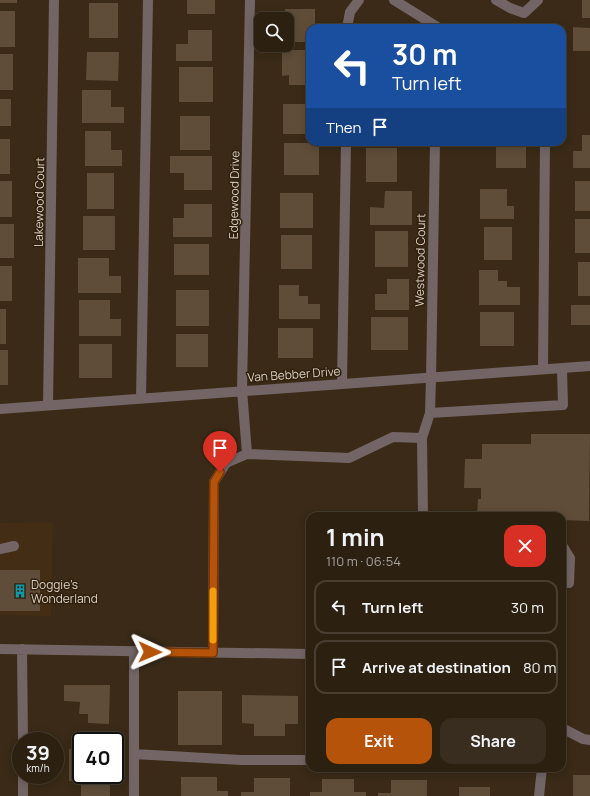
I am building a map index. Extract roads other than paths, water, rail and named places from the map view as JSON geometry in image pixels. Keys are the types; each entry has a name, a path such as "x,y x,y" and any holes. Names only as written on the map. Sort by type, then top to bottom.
{"street":[{"name":"Lakewood Court","path":"48,405 54,0"},
{"path":"141,398 148,0"},
{"name":"Edgewood Drive","path":"247,454 242,390 250,0"},
{"path":"348,24 350,12 359,0"},
{"path":"394,0 433,24"},
{"path":"496,0 510,8 524,13 538,0"},
{"path":"342,384 346,146"},
{"name":"Westwood Court","path":"423,512 422,438 430,413 435,146"},
{"path":"543,369 545,146"},
{"name":"Van Bebber Drive","path":"0,409 242,390 431,379 590,366"},
{"path":"430,413 563,405 562,369"},
{"path":"213,653 214,482 226,463 247,454 349,458 394,437 422,438"},
{"path":"0,549 14,546"},
{"path":"566,552 570,558 569,583"},
{"path":"0,649 306,654"},
{"path":"22,650 23,732"},
{"path":"134,651 134,796"},
{"path":"566,730 583,739 590,740"},
{"path":"134,754 241,760 306,760"},
{"path":"539,796 542,772"},
{"path":"23,784 23,796"}],"place":[{"name":"Doggie's Wonderland","path":"20,591"}]}
